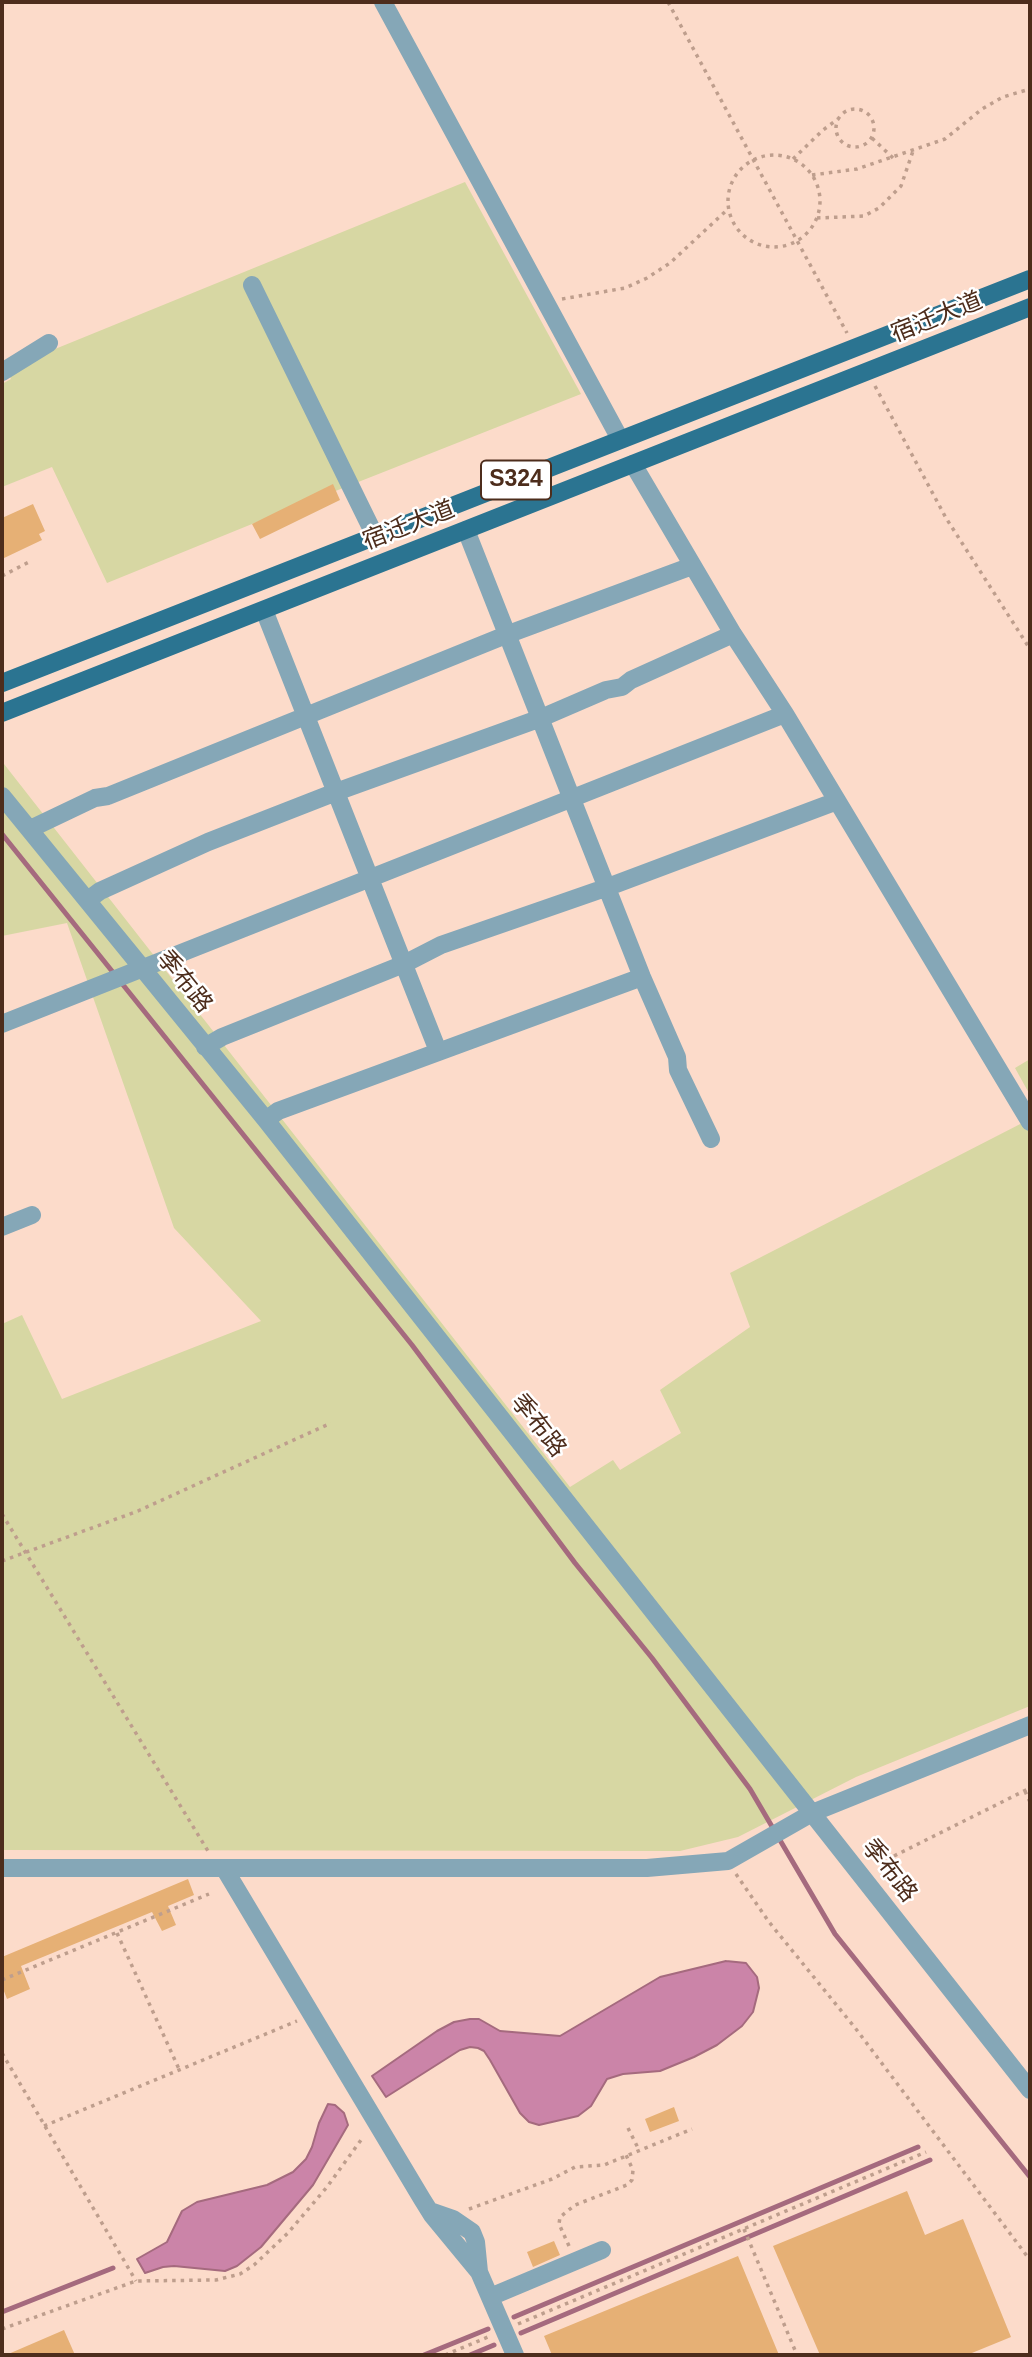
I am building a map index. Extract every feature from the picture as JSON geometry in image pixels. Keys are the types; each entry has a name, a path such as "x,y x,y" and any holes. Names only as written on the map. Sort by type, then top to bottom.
{"main road":[{"name":"宿迁大道","path":"2,682 1030,279"},
{"name":"宿迁大道","path":"2,713 1030,307"}],"street":[{"path":"383,2 620,439"},
{"path":"252,285 375,536"},
{"path":"2,372 49,343"},
{"path":"633,464 733,634 785,714 1030,1122"},
{"path":"466,530 642,977 677,1057 678,1070 710,1139"},
{"path":"30,830 95,798 108,796 506,635 692,566"},
{"path":"264,610 368,878 439,1051"},
{"path":"88,900 100,891 208,842 336,792 541,718 606,690 622,687 631,680 733,634"},
{"path":"2,1024 785,714"},
{"name":"季布路","path":"2,796 88,900 127,976 205,1047 265,1120 1030,2090"},
{"path":"205,1047 222,1037 404,964 442,945 608,887 837,801"},
{"path":"265,1120 278,1111 642,977"},
{"path":"2,1227 32,1215"},
{"path":"2,1868 647,1868 728,1861 812,1813 1030,1725"},
{"path":"221,1868 312,2014 429,2211 479,2272 515,2355"},
{"path":"429,2211 465,2226 472,2232 476,2242 479,2272"},
{"path":"490,2297 602,2250"}],"path":[{"path":"668,2 855,347"},
{"path":"812,175 857,169 945,139 1003,97 1030,89"},
{"path":"855,108 865,110 873,118 875,128 872,138 864,145 846,145 839,138 836,129 838,120 844,111 855,108"},
{"path":"793,159 823,130 838,120"},
{"path":"872,138 893,158"},
{"path":"817,218 864,216 879,208 901,186 912,151"},
{"path":"773,155 793,159 812,175 820,198 817,218 812,227 797,240 778,247 759,244 750,240 736,227 728,199 733,180 754,160 773,155"},
{"path":"546,302 625,288 647,278 670,264 729,208"},
{"path":"867,372 946,518 1030,649"},
{"path":"2,576 29,562"},
{"path":"2,1561 138,1511 331,1423"},
{"path":"2,1514 221,1868"},
{"path":"894,1856 1030,1788"},
{"path":"1025,1791 1030,1802"},
{"path":"728,1861 769,1922 856,2029 1030,2260"},
{"path":"2,1980 209,1894"},
{"path":"117,1933 179,2069"},
{"path":"44,2126 312,2014"},
{"path":"2,2053 136,2281"},
{"path":"628,2128 639,2150"},
{"path":"448,2218 552,2179 575,2167 604,2165 692,2129"},
{"path":"2,2329 136,2281 216,2280 240,2274 254,2265 288,2233 327,2188 361,2140"},
{"path":"445,2355 926,2152"},
{"path":"575,2261 559,2224 561,2217 575,2205 627,2185 632,2180 632,2171 626,2155"},
{"path":"745,2230 797,2355"}],"green space":[{"path":"465,182 581,394 107,583 52,467 2,487 2,384 11,379 6,369"},
{"path":"4,764 570,1487 613,1460 620,1470 681,1433 660,1390 750,1327 730,1273 1030,1119 1030,1706 856,1777 738,1837 680,1851 2,1850 2,1324 22,1315 62,1399 261,1321 174,1228 67,923 2,936"},
{"path":"1030,1059 1030,1095 1015,1068"}],"shaded area":[{"path":"726,1961 746,1963 757,1977 759,1988 753,2012 742,2026 717,2045 660,2071 623,2074 607,2079 591,2106 578,2116 539,2125 529,2122 520,2113 484,2051 478,2048 460,2050 386,2097 372,2076 454,2022 479,2019 500,2031 560,2036 660,1977"},
{"path":"328,2104 335,2105 344,2113 348,2125 313,2185 261,2247 237,2266 225,2271 174,2266 145,2273 137,2259 167,2242 182,2211 197,2202 267,2185 293,2172 306,2159"}],"building":[{"path":"333,484 340,500 260,539 252,524"},
{"path":"33,504 45,531 39,534 42,540 2,559 2,518"},
{"path":"188,1879 194,1895 168,1906 176,1925 162,1931 152,1912 21,1966 30,1989 7,1999 2,1986 2,1957"},
{"path":"674,2107 679,2121 650,2132 645,2119"},
{"path":"907,2191 925,2235 963,2219 1011,2337 967,2355 820,2355 773,2246"},
{"path":"554,2241 560,2255 533,2267 527,2252"},
{"path":"738,2256 779,2355 552,2355 544,2336"},
{"path":"64,2330 75,2355 6,2355"}],"waterway":[{"path":"2,834 412,1345 575,1563 652,1658 750,1789 835,1934 1030,2177"},
{"path":"514,2317 918,2147"},
{"path":"521,2333 930,2160"},
{"path":"2,2312 113,2268"},
{"path":"424,2355 488,2329"},
{"path":"470,2355 494,2345"}]}
